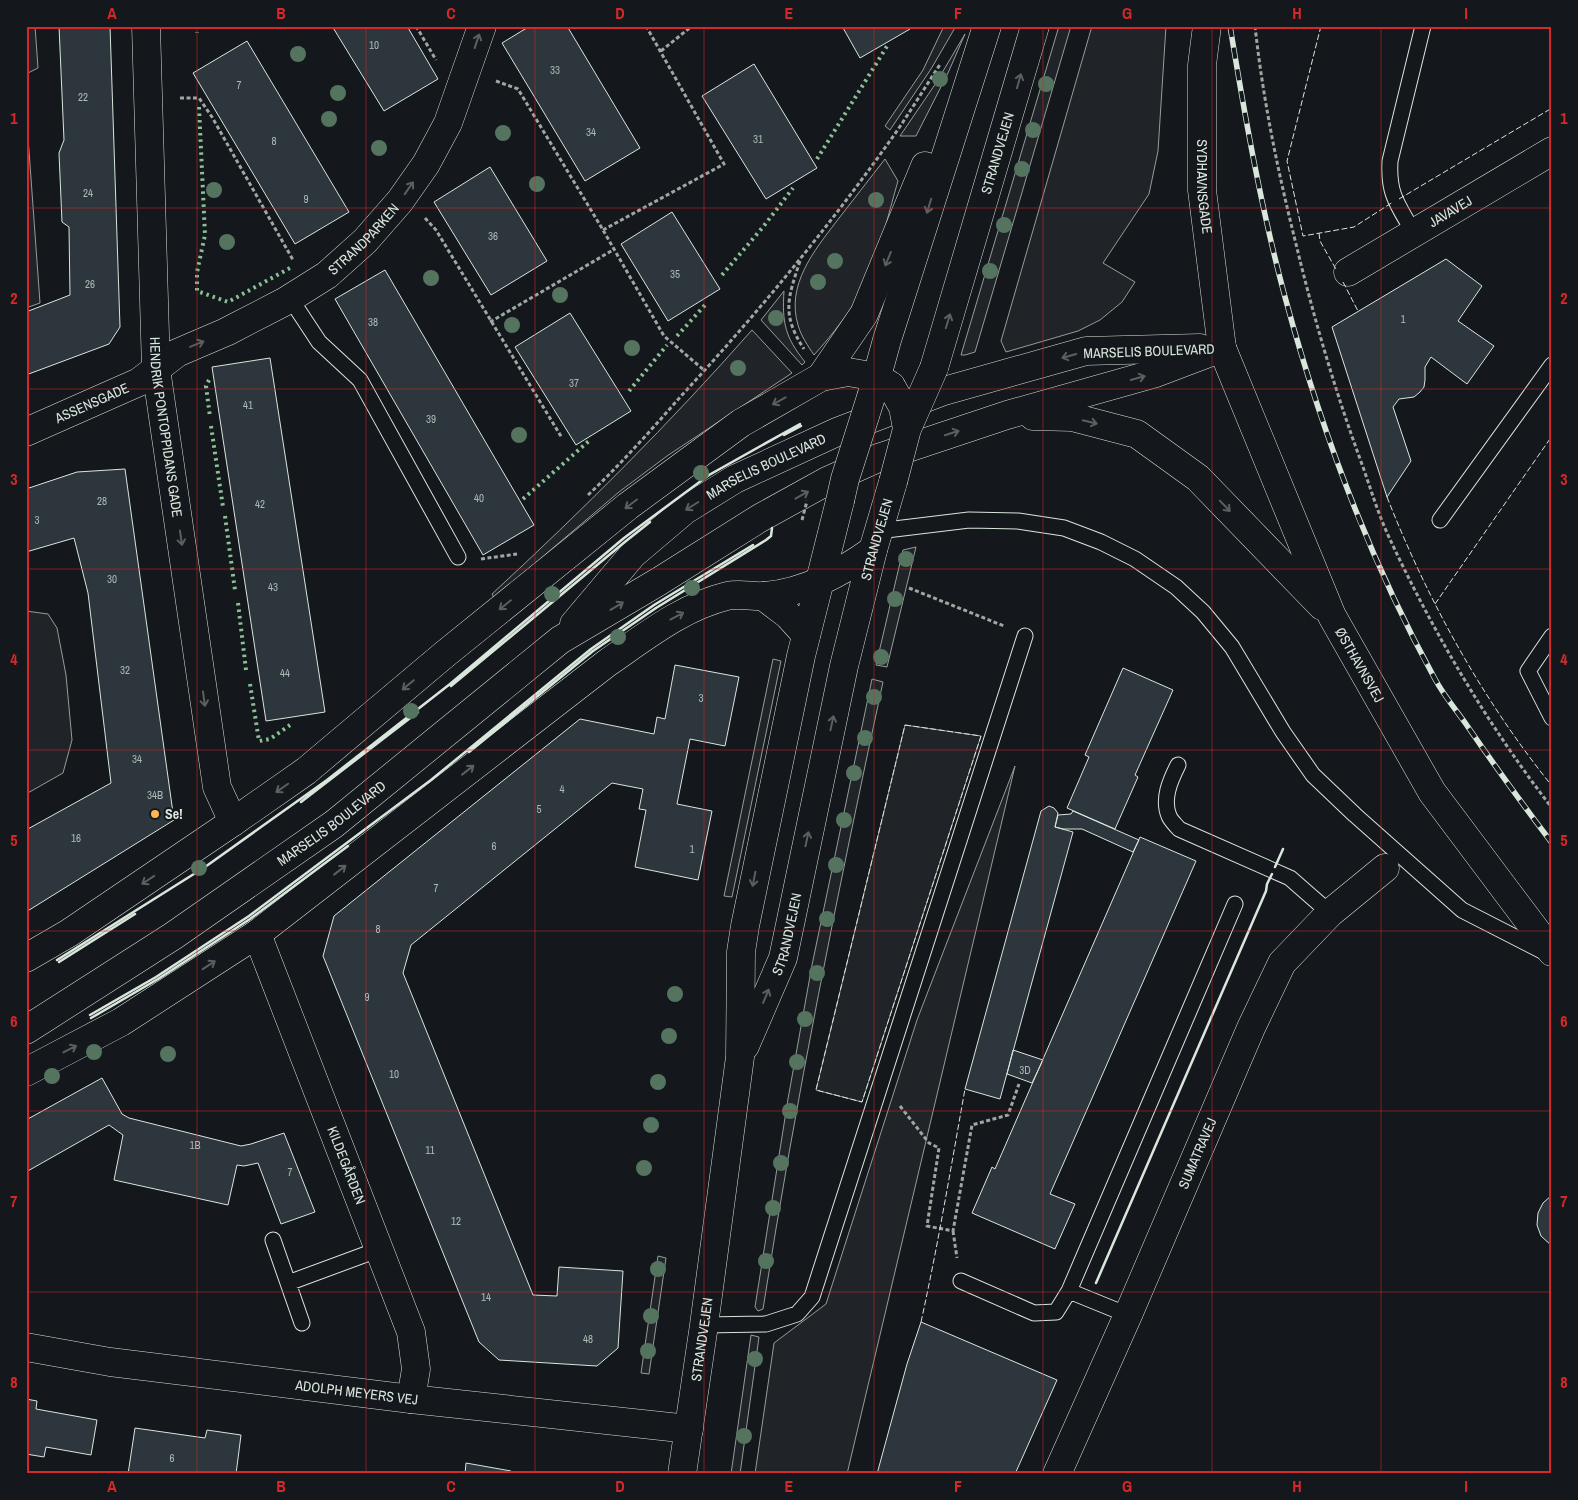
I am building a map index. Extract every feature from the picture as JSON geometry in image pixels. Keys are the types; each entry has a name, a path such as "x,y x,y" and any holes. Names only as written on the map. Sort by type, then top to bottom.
{"street":[{"name":"HENDRIK PONTOPPIDANS GADE","path":"146,26 156,369 217,787 233,822"},
{"name":"STRANDPARKEN","path":"156,369 177,353 226,332 300,292 327,275 365,241 400,200 426,164 448,122 482,26"},
{"name":"STRANDVEJEN","path":"682,1474 740,1057 741,952 743,935 778,763 806,635 845,479 880,386 972,71 987,26"},
{"name":"STRANDVEJEN","path":"740,1057 783,958 844,666 876,540 907,430 934,368 1035,26"},
{"name":"SYDHAVNSGADE","path":"1207,26 1202,65 1202,190 1222,348"},
{"path":"821,377 864,314 925,165 972,71"},
{"name":"JAVAVEJ","path":"1348,272 1552,151"},
{"name":"MARSELIS BOULEVARD","path":"26,1030 181,930 334,824 560,640 658,582 760,518 827,481 878,458 1007,415 1156,373 1222,348"},
{"name":"MARSELIS BOULEVARD","path":"560,640 633,554 684,510 735,479 839,431 944,391 1086,352 1222,348"},
{"name":"ØSTHAVNSVEJ","path":"1222,348 1332,616 1432,792 1552,952"},
{"name":"ASSENSGADE","path":"26,432 139,382 156,369"},
{"path":"26,958 69,933 306,771 445,654 628,506 741,423 821,377 848,372 880,386 902,407 907,430"},
{"path":"1007,415 1072,417 1137,434 1198,478 1332,616"},
{"path":"26,1072 121,1022 257,934 608,663 668,621 689,610 727,596 742,594 763,596 819,582 848,568 876,540"},
{"path":"763,596 788,615 806,635"},
{"name":"SUMATRAVEJ","path":"1057,1474 1128,1315 1251,1028 1282,963 1330,913 1385,868"},
{"name":"KILDEGÅRDEN","path":"257,934 411,1332 416,1369 411,1399"},
{"name":"MARSELIS BOULEVARD","path":"26,1015 89,988"},
{"name":"ADOLPH MEYERS VEJ","path":"26,1348 110,1362 411,1399 689,1429"}],"lane":[{"path":"1414,233 1393,195 1389,178 1390,161 1423,26"},
{"path":"300,292 319,342 360,380 458,557"},
{"path":"1440,520 1552,365"},
{"path":"876,540 969,520 1018,521 1064,528 1101,542 1135,559 1176,587 1203,612 1232,647 1261,693 1282,732 1313,775 1354,816 1462,910 1552,956"},
{"path":"704,1325 766,1324 797,1314 812,1297 1025,636"},
{"path":"1552,636 1528,671 1552,718"},
{"path":"1178,765 1169,782 1167,798 1169,816 1179,830 1290,878 1330,913"},
{"path":"960,1281 1034,1313 1056,1312 1069,1291 1235,904"},
{"path":"273,1240 302,1323"},
{"path":"288,1283 380,1249"},
{"path":"1069,1291 1128,1315"}],"path":[{"path":"603,230 724,164 646,26"},
{"path":"661,51 692,26"},
{"path":"1255,26 1261,79 1276,158 1308,296 1346,420 1388,533 1434,627 1482,709 1552,808"},
{"path":"582,500 610,474 705,370 750,320 801,258 888,144 944,58"},
{"path":"468,69 518,90 603,230 664,336 705,370"},
{"path":"147,98 199,98 300,292"},
{"path":"400,200 424,217 436,230 562,438"},
{"path":"490,322 613,250"},
{"path":"801,258 789,294 788,313 794,334 821,377"},
{"path":"487,559 519,554"},
{"path":"910,588 1008,627 1025,636"},
{"path":"882,1081 930,1143 939,1148 927,1226 953,1231 972,1125 1008,1115 1019,1084"}],"shaded area":[{"path":"26,26 35,26 38,68 26,74"},
{"path":"944,26 956,26 931,69 890,130 885,126 923,70"},
{"path":"1059,26 1071,26 975,352 961,355"},
{"path":"1092,26 1166,26 1158,151 1149,194 1103,263 1135,282 1122,302 1100,320 1078,331 1006,352 1001,341"},
{"path":"965,34 948,73 916,136 900,136 936,83"},
{"path":"26,109 40,303 26,308"},
{"path":"885,159 898,181 875,259 865,284 854,303 814,355 798,325 795,310 799,282 804,269 819,245"},
{"path":"784,291 784,321 793,345 805,362 802,365 761,320"},
{"path":"752,330 792,373 667,456 619,492 494,598 492,594 690,399"},
{"path":"916,547 887,667 876,665 903,550"},
{"path":"26,611 48,614 57,628 66,675 72,740 63,773 26,794"},
{"path":"773,659 781,661 732,897 724,896"},
{"path":"872,679 883,682 818,994 789,1151 763,1309 758,1311 755,1307 788,1099 812,965"},
{"path":"905,725 981,736 862,1102 816,1090"},
{"path":"1015,766 847,1474 755,1474 774,1343 826,1304 917,1020"},
{"path":"658,1256 666,1258 649,1374 641,1373"},
{"path":"751,1335 759,1337 740,1474 731,1474"}],"building":[{"path":"59,26 110,26 120,327 109,344 26,375 26,312 70,295 69,227 62,222 59,153 64,140"},
{"path":"332,26 407,26 438,79 384,111"},
{"path":"530,26 567,26 640,148 585,181 502,43"},
{"path":"842,26 908,26 910,29 860,58"},
{"path":"247,41 349,212 295,244 193,73"},
{"path":"754,64 817,168 766,199 702,96"},
{"path":"490,167 547,261 491,295 434,202"},
{"path":"672,212 720,289 668,321 621,244"},
{"path":"1446,259 1482,286 1458,321 1494,346 1467,384 1431,357 1425,367 1424,387 1414,397 1399,399 1393,407 1411,461 1387,497 1332,327"},
{"path":"385,270 534,525 483,555 335,299"},
{"path":"570,313 631,411 576,445 515,347"},
{"path":"270,358 325,712 266,721 212,367"},
{"path":"125,469 174,820 26,912 26,830 111,783 88,593 74,538 26,552 26,489 77,472"},
{"path":"675,665 739,677 725,746 690,739 677,804 712,811 698,880 635,867 646,810 639,809 643,789 612,783 411,945 403,973 533,1295 557,1296 559,1267 623,1271 618,1348 597,1366 499,1360 479,1342 323,956 334,916 580,719 654,734 657,717 665,719"},
{"path":"1123,668 1173,690 1135,775 1138,777 1115,829 1067,808 1089,757 1085,755"},
{"path":"1049,806 1058,813 1055,827 1073,832 1000,1099 965,1089 1041,811"},
{"path":"1073,811 1139,840 1133,852 1082,829 1055,827 1058,815 1071,814"},
{"path":"1140,837 1196,861 1050,1194 1075,1204 1055,1249 972,1213 992,1167 995,1169"},
{"path":"1013,1050 1043,1060 1032,1083 1007,1074"},
{"path":"102,1078 122,1114 129,1118 241,1146 284,1133 315,1212 281,1224 258,1163 244,1166 237,1165 228,1205 114,1180 123,1135 109,1125 26,1172 26,1120"},
{"path":"1552,1195 1552,1246 1541,1236 1537,1225 1538,1213 1543,1203"},
{"path":"921,1322 1057,1380 1015,1474 877,1474 907,1364"},
{"path":"26,1399 37,1401 36,1409 97,1420 91,1455 46,1447 44,1457 26,1454"},
{"path":"135,1428 205,1438 207,1430 241,1435 236,1474 128,1474"},
{"path":"466,1463 511,1471 511,1474 465,1474"}],"railway":[{"path":"1230,26 1254,162 1276,264 1314,396 1349,493 1368,540 1411,634 1439,685 1552,843"}],"hedge":[{"path":"197,26 197,33"},
{"path":"817,159 889,43"},
{"path":"199,107 205,235 197,272 197,291 228,302 290,268"},
{"path":"722,275 793,188"},
{"path":"677,336 705,305"},
{"path":"629,391 667,345"},
{"path":"209,380 206,386 210,417"},
{"path":"211,426 223,507"},
{"path":"523,499 590,440"},
{"path":"225,516 235,590"},
{"path":"238,603 246,670"},
{"path":"250,684 259,741 270,739 290,725"}],"fence":[{"path":"1321,26 1287,161 1303,236 1354,227 1393,202"},
{"path":"1399,199 1552,108"},
{"path":"1319,233 1320,241 1337,271"},
{"path":"1343,282 1358,311"},
{"path":"1435,604 1552,436"},
{"path":"1387,497 1420,574 1459,648 1502,719 1552,786"},
{"path":"905,725 981,736 862,1102 816,1090 905,725"},
{"path":"921,1322 939,1235 965,1089"}],"wall":[{"path":"57,960 205,867 327,780 450,684 624,538 709,475 800,424"},
{"path":"784,435 801,426"},
{"path":"451,686 650,522"},
{"path":"469,752 593,651 656,608 766,540 771,536 772,528"},
{"path":"90,1015 156,977 249,916 431,780 591,649 654,605 753,545"},
{"path":"301,802 418,712"},
{"path":"91,1018 158,979 250,919 348,846"},
{"path":"1275,867 1283,849"},
{"path":"1096,1283 1272,874"},
{"path":"59,962 135,914"}],"place":[{"name":"Se!","path":"155,814"}]}
